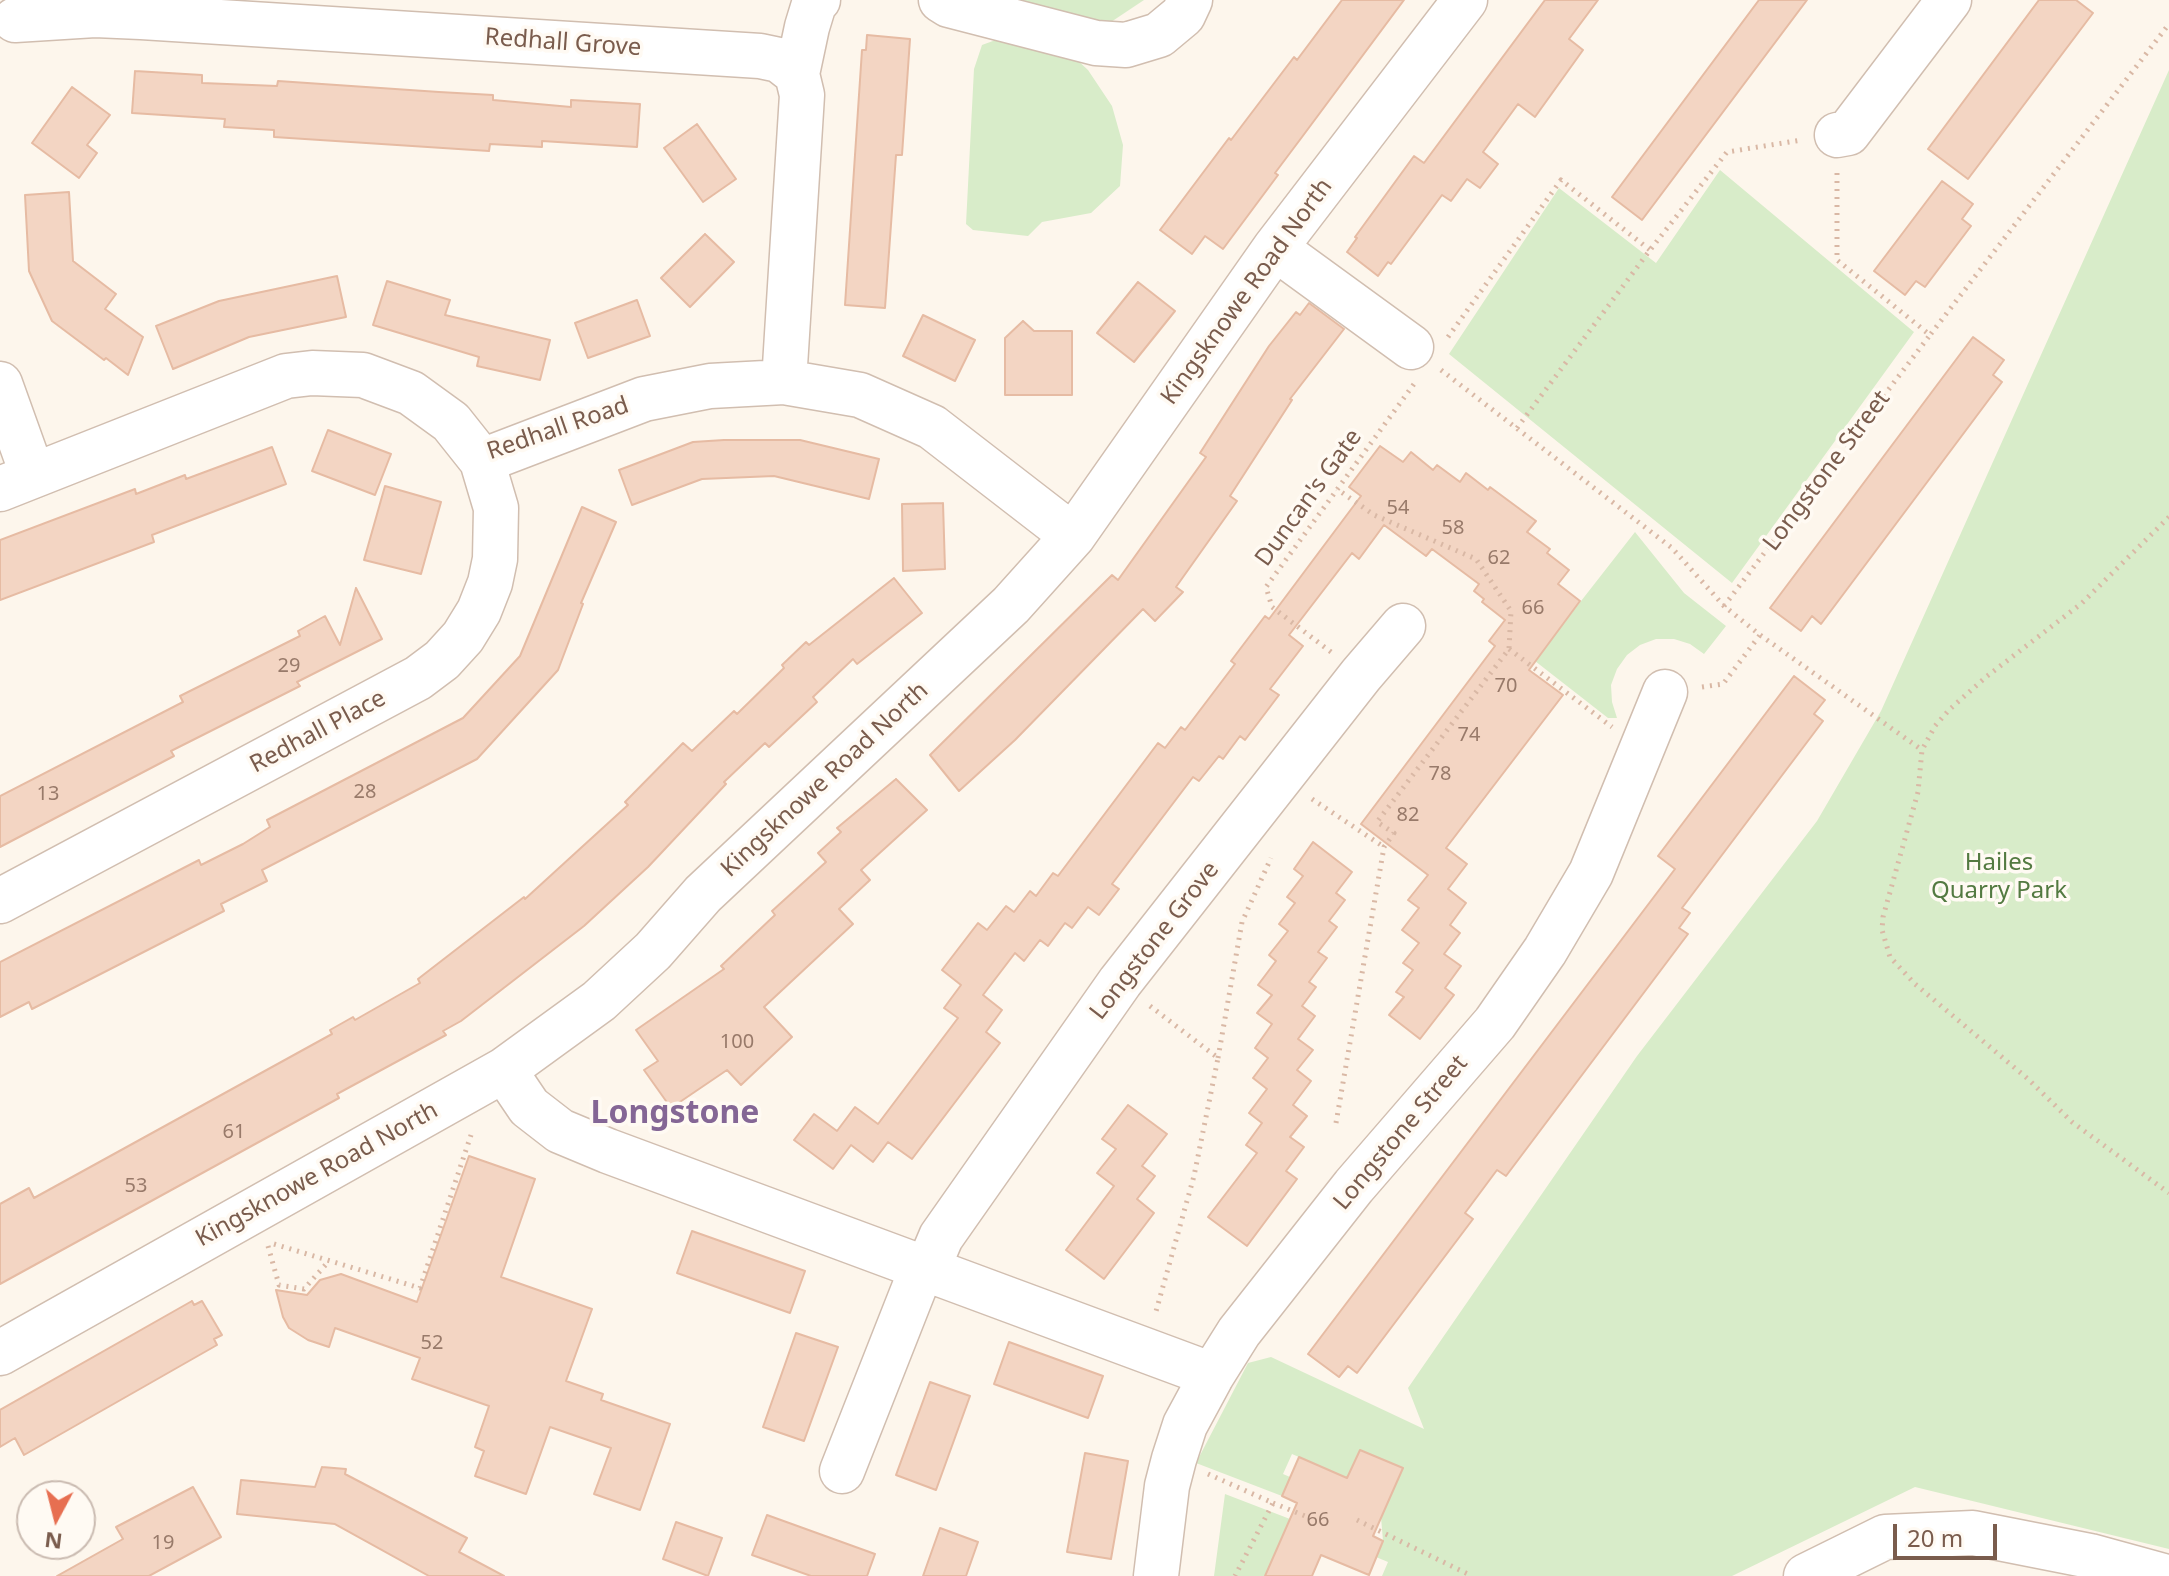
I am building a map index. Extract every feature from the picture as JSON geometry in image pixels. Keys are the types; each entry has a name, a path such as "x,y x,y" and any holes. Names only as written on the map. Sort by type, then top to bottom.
{"street":[{"path":"941,0 949,5 1096,43 1126,45 1159,35 1183,15 1190,0"},
{"name":"Kingsknowe Road North","path":"0,1353 504,1070 599,1001 653,951 703,894 1011,605 1073,536 1275,248 1465,0"},
{"path":"1837,135 1848,133 1949,0"},
{"path":"784,382 802,95 797,74 812,1"},
{"name":"Redhall Grove","path":"15,20 95,15 141,17 760,56 779,60 797,74"},
{"path":"1275,248 1421,354"},
{"name":"Redhall Road","path":"17,482 286,376 312,373 363,375 411,393 451,422 482,461 644,399 710,386 784,382 860,395 932,427 1073,536"},
{"path":"0,384 17,482"},
{"name":"Redhall Place","path":"0,901 418,678 442,660 463,637 479,611 495,559 496,508 482,461"},
{"name":"Longstone Grove","path":"842,1471 941,1237 1120,982 1403,626"},
{"name":"Longstone Street","path":"1156,1576 1167,1486 1174,1459 1185,1425 1212,1375 1239,1332 1354,1186 1495,1023 1545,951 1591,873 1665,692"},
{"path":"504,1070 529,1107 560,1131 1212,1375"},
{"path":"1806,1576 1885,1537 1973,1533 2090,1556 2163,1576"},
{"path":"2021,1576 2090,1556"}],"path":[{"name":"Longstone Street","path":"1724,606 2169,24"},
{"path":"1517,428 1727,152 1837,135 1837,260 1930,335"},
{"name":"Duncan's Gate","path":"1361,675 1272,607 1266,587 1337,489 1421,354 1561,180 1650,250"},
{"path":"1421,354 1672,548 1724,606 1760,635 1922,750"},
{"path":"1336,1123 1384,847 1394,833 1377,822 1509,649 1511,611 1476,559 1374,515 1337,489"},
{"path":"2169,517 2082,603 1986,677 1935,726 1922,750 1918,792 1882,930 1890,957 1915,984 2028,1079 2072,1122 2169,1193"},
{"path":"1665,692 1723,684 1760,635"},
{"path":"1509,649 1641,749"},
{"path":"1280,781 1384,847"},
{"path":"1145,1350 1194,1176 1242,922 1275,850"},
{"path":"1120,982 1218,1058"},
{"path":"329,1261 304,1289 279,1285 266,1241 420,1288 472,1133"},
{"path":"1174,1459 1310,1518"},
{"path":"1235,1576 1273,1503"},
{"path":"1357,1520 1472,1576"}],"green space":[{"path":"1003,0 1144,0 1099,30"},
{"path":"1012,34 1063,47 1088,70 1112,106 1123,145 1120,186 1091,213 1042,222 1028,236 973,230 966,224 974,69 982,45"},
{"name":"Hailes Quarry Park","path":"2169,70 2169,1549 1915,1487 1732,1576 1382,1576 1388,1562 1376,1557 1383,1541 1381,1517 1402,1468 1360,1450 1347,1478 1292,1454 1283,1474 1290,1477 1282,1496 1196,1463 1248,1363 1271,1357 1424,1429 1408,1388 1637,1056 1817,821 1881,711"},
{"path":"1720,170 1914,332 1732,583 1449,354 1559,188 1656,263"},
{"path":"1635,532 1684,593 1726,626 1704,654 1690,644 1674,639 1656,639 1640,645 1627,655 1611,685 1617,718 1608,718 1526,654 1549,642"},
{"path":"1225,1494 1290,1519 1278,1576 1214,1576"}],"building":[{"path":"1342,0 1404,0 1275,173 1278,175 1223,249 1205,236 1192,254 1160,230 1229,138 1231,140 1294,57 1297,60"},
{"path":"1545,0 1598,0 1569,39 1583,50 1535,117 1518,104 1483,152 1498,164 1480,188 1467,179 1451,201 1442,195 1391,264 1388,262 1378,276 1347,252 1355,237 1414,156 1424,163"},
{"path":"1759,0 1807,0 1642,220 1612,197"},
{"path":"2039,0 2076,0 2093,13 1968,179 1928,149"},
{"path":"867,35 910,39 902,155 896,155 885,308 845,305 862,50 866,50"},
{"path":"135,71 202,75 202,83 277,86 278,81 493,95 493,100 571,107 571,100 640,104 637,147 542,141 542,147 490,144 489,151 274,137 274,130 224,127 225,119 132,113"},
{"path":"72,87 110,115 87,145 97,153 79,178 32,143"},
{"path":"697,124 736,179 703,202 664,148"},
{"path":"1942,181 1973,204 1962,219 1971,226 1925,287 1916,281 1905,295 1874,271"},
{"path":"69,192 73,261 116,294 105,309 143,337 128,375 52,321 29,271 25,195"},
{"path":"705,234 734,262 690,307 661,278"},
{"path":"337,276 346,317 249,337 173,369 156,326 219,301"},
{"path":"387,281 450,300 445,315 550,340 540,380 477,366 479,357 373,325"},
{"path":"1138,282 1175,311 1134,362 1097,333"},
{"path":"637,300 650,336 588,358 575,323"},
{"path":"1309,303 1344,329 1290,399 1230,496 1237,501 1176,587 1183,592 1155,621 1143,609 1015,740 959,791 930,755 1112,575 1118,580 1206,457 1200,453 1269,346 1296,312 1300,315"},
{"path":"923,315 975,340 955,381 903,356"},
{"path":"1023,321 1034,331 1072,331 1072,395 1005,395 1005,338"},
{"path":"1973,337 2004,360 1993,375 2002,382 1821,624 1812,616 1801,631 1770,608"},
{"path":"328,430 391,454 375,495 312,471"},
{"path":"800,440 879,459 869,499 774,476 702,479 632,505 619,470 693,442"},
{"path":"1380,446 1403,462 1411,452 1433,470 1437,465 1460,482 1466,473 1536,521 1527,532 1550,549 1547,553 1569,570 1558,584 1580,601 1529,670 1563,695 1446,848 1467,864 1448,889 1466,903 1450,925 1460,933 1444,954 1461,966 1445,988 1454,995 1420,1039 1389,1015 1404,997 1396,992 1413,970 1403,963 1419,943 1402,930 1419,908 1408,900 1428,875 1361,824 1495,646 1489,641 1505,620 1482,602 1484,599 1474,591 1479,584 1432,549 1426,556 1384,525 1359,559 1352,553 1289,635 1303,646 1270,689 1279,695 1245,740 1240,736 1223,759 1219,756 1199,781 1193,777 1112,884 1119,889 1099,915 1088,907 1072,928 1065,923 1048,946 1040,940 1024,961 1015,953 983,995 1002,1010 986,1032 1000,1043 912,1159 888,1142 873,1162 851,1145 833,1169 794,1140 814,1114 837,1131 855,1107 878,1124 958,1018 944,1008 961,985 942,970 978,923 987,930 1006,906 1014,912 1030,891 1036,896 1053,873 1058,876 1158,743 1165,748 1181,727 1185,730 1235,664 1231,661 1265,616 1269,619 1361,496 1349,487"},
{"path":"272,447 286,484 152,535 154,542 0,600 0,540 135,489 136,494 185,475 186,479"},
{"path":"385,486 441,502 421,574 364,560"},
{"path":"943,503 945,569 903,571 902,504"},
{"path":"582,507 616,522 581,603 558,670 477,759 262,870 267,881 221,904 224,911 32,1009 29,1002 0,1017 0,962 199,860 201,865 243,844 270,827 267,820 463,718 520,656"},
{"path":"894,578 922,613 857,664 853,659 813,697 817,702 769,747 765,743 724,782 726,784 648,867 584,926 461,1021 443,1031 446,1035 337,1094 339,1098 0,1284 0,1204 29,1188 34,1198 332,1034 330,1030 353,1017 355,1020 420,983 418,979 525,899 628,805 625,802 683,743 692,751 734,711 737,714 806,642 809,645"},
{"path":"356,588 382,639 297,682 300,686 171,751 174,756 0,847 0,796 183,702 180,696 300,636 298,631 325,616 340,645"},
{"path":"1794,676 1825,700 1814,714 1823,721 1682,908 1690,913 1679,928 1688,934 1506,1176 1497,1170 1465,1213 1473,1219 1357,1373 1348,1366 1339,1377 1308,1354 1675,869 1658,856"},
{"path":"896,779 927,810 861,870 870,880 839,909 853,924 764,1007 792,1037 741,1085 727,1070 671,1108 644,1070 658,1061 636,1030 724,969 721,966 775,915 772,911 826,862 818,853 841,832 837,828"},
{"path":"1313,842 1352,872 1336,893 1345,900 1329,921 1337,927 1318,952 1327,958 1309,982 1316,987 1302,1006 1315,1016 1298,1039 1313,1050 1297,1070 1311,1081 1293,1105 1307,1116 1290,1137 1304,1147 1286,1171 1297,1179 1247,1246 1208,1217 1257,1153 1246,1145 1262,1123 1249,1113 1267,1089 1253,1078 1268,1058 1255,1048 1272,1024 1257,1013 1272,995 1258,985 1276,961 1269,955 1288,931 1279,924 1295,903 1287,897 1303,876 1294,869"},
{"path":"1128,1105 1167,1134 1142,1166 1155,1176 1137,1199 1154,1213 1104,1279 1066,1250 1114,1186 1097,1173 1116,1149 1102,1139"},
{"path":"469,1156 535,1179 501,1277 592,1309 566,1381 603,1394 601,1400 670,1424 640,1510 594,1494 611,1448 550,1427 526,1494 475,1476 484,1451 475,1447 489,1406 412,1379 420,1358 335,1328 329,1347 308,1340 289,1328 283,1317 276,1290 307,1295 320,1280 341,1274 417,1302"},
{"path":"692,1231 805,1271 790,1313 677,1273"},
{"path":"192,1301 194,1305 202,1301 222,1335 214,1339 217,1345 24,1455 15,1438 0,1447 0,1410"},
{"path":"796,1333 838,1347 804,1441 763,1427"},
{"path":"1009,1342 1103,1376 1088,1418 994,1384"},
{"path":"930,1382 970,1396 936,1490 896,1475"},
{"path":"1360,1450 1403,1468 1373,1536 1383,1541 1369,1575 1321,1555 1312,1576 1265,1576 1297,1503 1282,1496 1299,1457 1347,1478"},
{"path":"1085,1453 1128,1461 1111,1559 1067,1552"},
{"path":"322,1467 346,1469 345,1474 467,1538 459,1552 504,1576 429,1576 335,1524 237,1514 241,1480 315,1487"},
{"path":"193,1487 221,1537 149,1576 57,1576 86,1560 96,1560 96,1554 123,1539 116,1527"},
{"path":"767,1515 875,1554 867,1576 811,1576 752,1555"},
{"path":"676,1522 722,1538 708,1576 663,1559"},
{"path":"940,1528 978,1542 966,1576 923,1576"}],"district":[{"name":"Longstone","path":"675,1114"}]}
